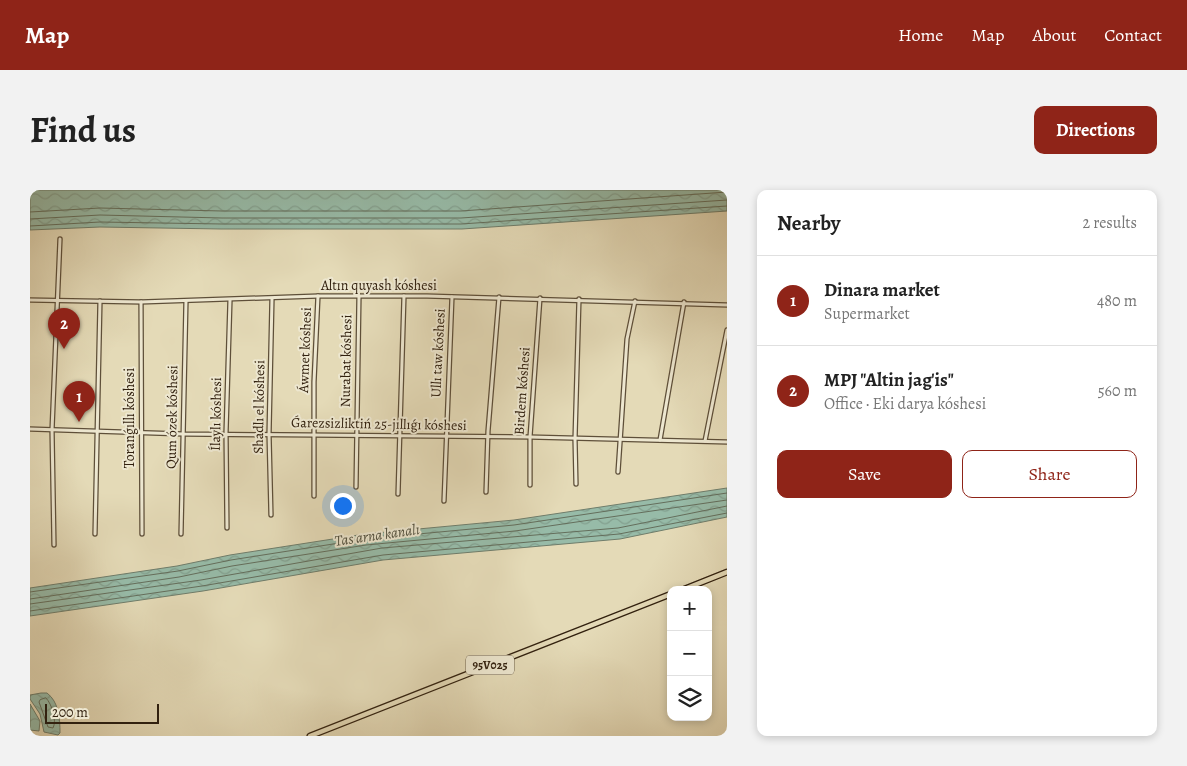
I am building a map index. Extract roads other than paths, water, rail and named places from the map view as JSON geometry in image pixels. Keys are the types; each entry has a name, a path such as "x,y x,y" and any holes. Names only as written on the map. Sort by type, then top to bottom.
{"main road":[{"path":"692,586 727,572"},
{"name":"95V025","path":"310,736 667,596"}],"street":[{"path":"54,545 52,430 60,239"},
{"name":"Altın quyash kóshesi","path":"30,300 141,302 318,296 452,296 727,304"},
{"name":"Áwmet kóshesi","path":"314,496 314,382 318,296"},
{"name":"Nurabat kóshesi","path":"356,487 359,296"},
{"path":"398,494 398,437 404,296"},
{"name":"Ullı taw kóshesi","path":"444,501 452,296"},
{"name":"Shadlı el kóshesi","path":"270,515 269,434 272,298"},
{"path":"486,492 487,436 499,298"},
{"name":"Birdem kóshesi","path":"530,485 530,437 540,298"},
{"path":"576,484 575,439 579,299"},
{"name":"Ílaylı kóshesi","path":"227,528 226,433 230,300"},
{"path":"96,534 100,301"},
{"name":"Qum ózek kóshesi","path":"181,534 186,301"},
{"path":"618,472 627,339 634,301"},
{"name":"Toranǵıllı kóshesi","path":"141,302 140,433 142,534"},
{"path":"660,440 684,302"},
{"path":"705,441 727,330"},
{"name":"Ǵarezsizliktiń 25-jıllıǵı kóshesi","path":"30,430 398,437 487,436 727,442"}],"water":[{"path":"30,190 727,190 727,211 462,229 100,227 30,230"},
{"name":"Tas arna kanalı","path":"727,488 727,517 620,539 383,560 203,591 30,616 30,588 177,566 230,555 365,534 514,520"},
{"path":"47,693 54,701 60,722 60,733 58,735 44,732 40,714 30,699 30,695"},
{"path":"30,704 40,721 39,731 30,730"}],"waterway":[{"path":"30,735 36,736"}],"place":[{"name":"MPJ \"Altin jag'is\"","path":"64,349"},
{"name":"Dinara market","path":"79,422"}]}
